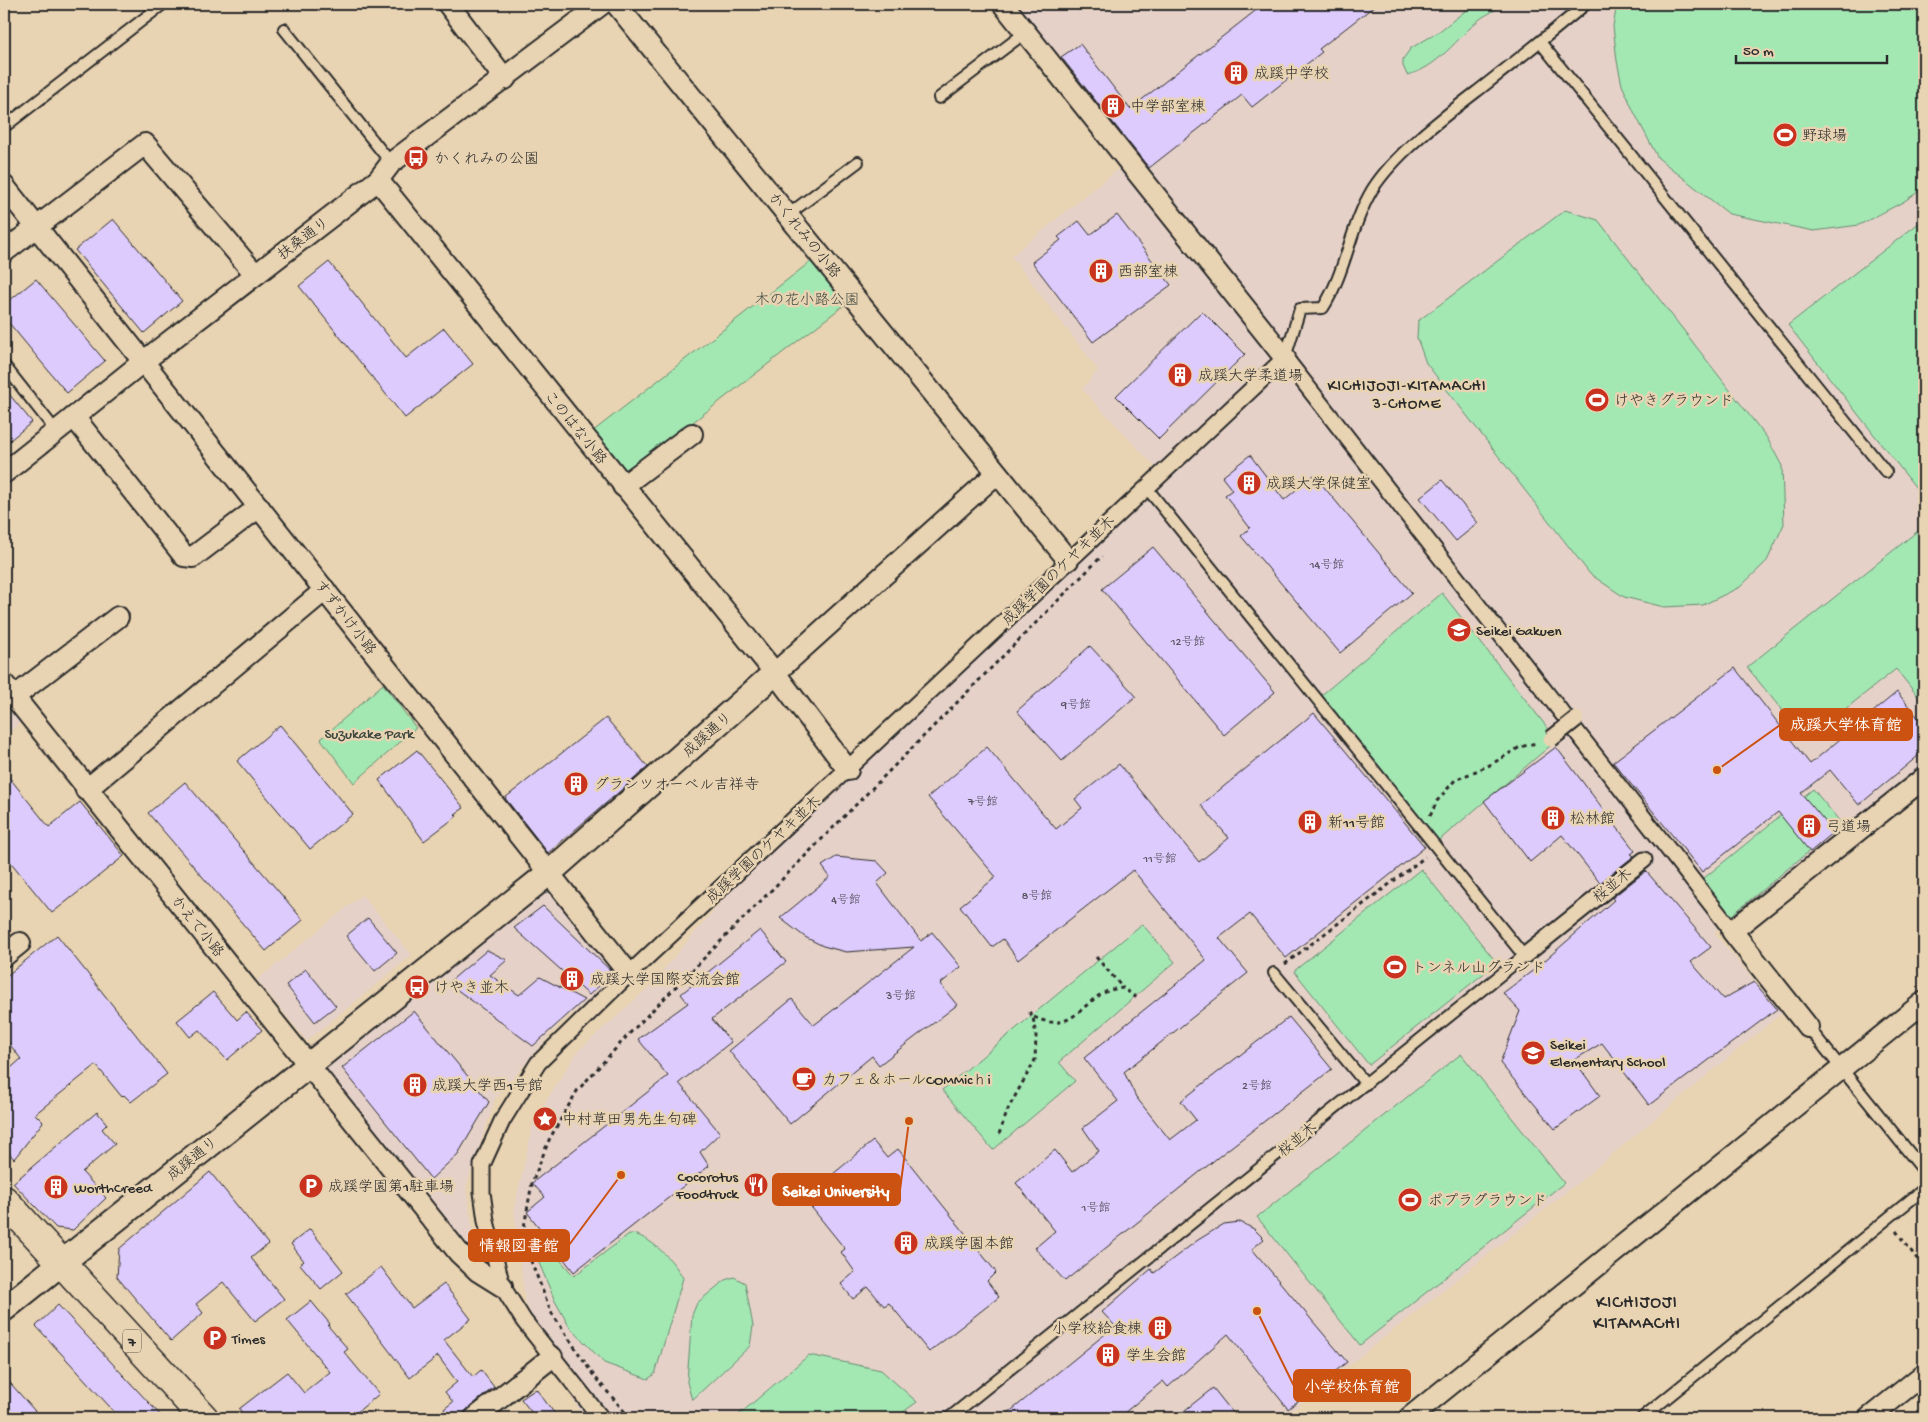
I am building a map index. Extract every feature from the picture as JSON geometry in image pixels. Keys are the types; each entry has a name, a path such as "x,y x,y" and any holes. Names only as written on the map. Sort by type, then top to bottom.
{"main road":[{"name":"7","path":"4,1200 204,1418"}],"street":[{"path":"448,4 505,78"},
{"name":"扶桑通り","path":"4,473 255,274 378,180 391,163 602,4"},
{"name":"かくれみの小路","path":"616,4 788,214 996,474 1068,560"},
{"path":"1004,4 1285,358 1808,1027"},
{"path":"4,252 145,144 255,274"},
{"name":"このはな小路","path":"378,180 775,674 848,770"},
{"name":"すずかけ小路","path":"4,186 629,974"},
{"name":"成蹊学園のケヤキ並木","path":"601,1418 524,1321 502,1286 486,1221 482,1192 482,1165 502,1121 538,1063 629,974 1285,358"},
{"path":"74,417 184,556 193,557 259,507"},
{"path":"623,486 692,434"},
{"path":"775,674 996,474"},
{"path":"86,790 325,590"},
{"path":"9,691 118,617"},
{"name":"成蹊通り","path":"4,1309 309,1063 549,873 775,674"},
{"name":"かえで小路","path":"9,691 86,790 309,1063 459,1253 478,1271 502,1286"},
{"path":"1551,739 1576,720"},
{"path":"1732,931 1924,778"},
{"name":"桜並木","path":"1524,956 1644,860"},
{"path":"4,956 20,943"},
{"path":"1410,1418 1924,1002"},
{"path":"475,1418 552,1356"},
{"path":"1869,1418 1924,1374"}],"lane":[{"path":"4,127 163,4"},
{"path":"1285,358 1300,309 1322,308 1334,290 1354,227 1373,189 1404,153 1443,118 1586,4"},
{"path":"284,30 391,163"},
{"path":"940,98 1026,32"},
{"path":"1540,42 1886,472"},
{"path":"788,214 858,162"},
{"path":"4,365 56,431"},
{"path":"1146,487 1422,832 1524,956"},
{"name":"桜並木","path":"949,1418 1524,956"},
{"path":"1274,973 1366,1084"},
{"path":"1808,1027 1924,1172"},
{"path":"1642,1418 1924,1190"}],"path":[{"path":"630,1418 594,1376 551,1312 522,1238 532,1184 549,1140 577,1091 629,1034 1109,550"},
{"path":"1422,832 1437,801 1455,780 1490,765 1520,747 1551,739"},
{"path":"1274,973 1436,849"},
{"path":"1096,957 1123,988 1136,998"},
{"path":"1028,1010 1034,1017 1045,1022 1069,1019 1106,992 1123,988"},
{"path":"999,1134 1008,1107 1035,1060 1036,1036 1034,1017"},
{"path":"1887,1220 1924,1268"}],"shaded area":[{"name":"Seikei Gakuen","path":"995,4 1924,4 1924,764 1714,933 1782,1013 1579,1182 1283,1418 579,1418 582,1416 525,1302 514,1209 534,1120 578,1051 648,988 726,896 1157,469 1082,389 1098,370 1011,256 1122,166"},
{"path":"4,700 21,722 4,736"},
{"path":"550,890 623,974 560,1023 495,1099 466,1187 477,1260 324,1065"},
{"path":"362,895 412,955 307,1041 257,980"}],"green space":[{"path":"1474,4 1502,4 1480,19 1438,59 1428,66 1407,75 1403,66 1403,59 1411,48 1437,33"},
{"name":"野球場","path":"1624,4 1924,4 1924,188 1903,202 1859,225 1814,231 1729,214 1658,158 1634,112 1622,85 1613,26 1616,10"},
{"name":"けやきグラウンド","path":"1565,210 1598,220 1767,438 1782,466 1784,524 1767,561 1740,587 1703,605 1664,607 1624,597 1590,574 1426,363 1417,338 1418,321"},
{"path":"1924,219 1924,482 1916,488 1788,325"},
{"name":"木の花小路公園","path":"814,259 848,302 626,474 592,432"},
{"path":"1924,526 1924,704 1896,669 1806,740 1747,667"},
{"path":"1442,593 1557,740 1437,842 1318,698"},
{"name":"Suzukake Park","path":"383,684 416,728 354,783 321,739"},
{"path":"1813,789 1842,824 1727,919 1698,883"},
{"name":"トンネル山グランド","path":"1421,869 1497,963 1369,1065 1294,971"},
{"path":"1142,924 1175,962 1059,1062 1075,1081 993,1150 942,1090"},
{"name":"ポプラグラウンド","path":"1461,1054 1564,1183 1360,1345 1257,1217"},
{"path":"535,1231 574,1276 629,1234 644,1238 652,1243 674,1264 683,1278 655,1374 648,1379 604,1363 569,1326 555,1301 529,1239"},
{"path":"734,1277 745,1283 753,1326 750,1346 692,1400 687,1382 692,1315 697,1303 725,1280"},
{"path":"809,1355 881,1370 917,1402 895,1418 735,1418"}],"building":[{"name":"成蹊中学校","path":"1264,4 1377,4 1319,49 1322,52 1252,107 1242,95 1149,168 1061,57 1080,44 1130,109"},
{"path":"1117,215 1171,285 1093,342 1032,262 1061,240 1058,237 1079,221 1090,235"},
{"path":"113,219 182,301 144,333 75,250"},
{"path":"329,262 406,358 444,328 473,364 405,418 299,286"},
{"path":"36,279 105,361 67,393 4,317 4,305"},
{"name":"成蹊大学柔道場","path":"1202,311 1245,354 1159,439 1116,396"},
{"path":"4,388 32,422 4,445"},
{"path":"1250,455 1284,500 1314,475 1412,593 1340,653 1241,536 1250,528 1225,495 1232,490 1222,477"},
{"path":"1442,480 1478,523 1456,541 1420,498"},
{"path":"1153,547 1275,692 1224,735 1102,589"},
{"path":"1090,646 1136,696 1062,761 1017,711"},
{"path":"1735,668 1810,764 1897,692 1924,725 1924,751 1859,805 1830,770 1801,793 1834,832 1810,852 1778,812 1702,872 1613,762"},
{"path":"1314,713 1425,847 1286,958 1250,914 1219,938 1248,973 1124,1072 1136,1097 1170,1140 1196,1120 1181,1101 1289,1017 1332,1069 1222,1154 1065,1281 1035,1248 1055,1231 1016,1183 1055,1150 1072,1172 1099,1151 1083,1128 1118,1101 1084,1058 1206,960 1133,870 1018,960 1003,939 992,947 960,906 996,877 928,797 987,747 1056,829 1082,808 1075,799 1119,764 1199,862 1229,838 1201,805"},
{"name":"グランツオーベル吉祥寺","path":"606,718 648,767 548,853 505,798"},
{"path":"280,725 353,814 310,849 237,761"},
{"name":"松林館","path":"1556,747 1635,851 1631,854 1634,856 1600,883 1562,835 1530,862 1484,801"},
{"path":"417,750 464,808 455,814 457,816 424,841 379,780"},
{"path":"4,771 49,827 80,802 124,856 52,913 4,854"},
{"path":"185,782 303,920 266,951 148,813"},
{"path":"836,857 877,861 888,873 877,883 921,941 932,932 961,967 940,984 957,1005 879,1065 872,1056 790,1124 729,1051 792,999 814,1025 914,947 846,952 823,946 805,937 780,918 830,877 822,866"},
{"path":"1646,871 1711,947 1691,962 1723,999 1754,982 1777,1009 1649,1105 1602,1043 1574,1060 1600,1096 1555,1129 1500,1063 1520,1011 1503,993 1535,969 1614,900 1612,898"},
{"path":"543,906 613,973 589,995 514,928"},
{"path":"368,918 397,953 375,971 346,936"},
{"path":"760,930 786,962 712,1019 731,1042 679,1083 720,1133 700,1152 709,1166 574,1272 527,1212 545,1197 532,1183 668,1076 638,1039 688,1003 681,994"},
{"path":"57,935 167,1074 131,1102 124,1095 122,1097 96,1065 35,1114 43,1122 14,1159 4,1147 4,1074 21,1059 4,1037 4,978"},
{"path":"487,950 507,960 490,975 519,995 540,977 584,1000 533,1046 448,983"},
{"path":"306,969 336,1006 315,1022 286,985"},
{"path":"213,992 237,1020 246,1012 262,1030 227,1060 199,1030 190,1037 177,1021"},
{"name":"成蹊大学西1号館","path":"414,1011 489,1102 458,1154 431,1179 342,1068"},
{"name":"WorthCreed","path":"97,1112 107,1124 102,1129 115,1144 82,1172 106,1198 73,1230 56,1228 13,1183"},
{"name":"成蹊学園本館","path":"873,1141 887,1158 898,1149 996,1272 987,1281 999,1297 929,1352 889,1303 884,1306 868,1287 853,1299 841,1284 855,1272 841,1252 845,1249 804,1198"},
{"path":"210,1172 268,1244 251,1258 284,1299 255,1321 223,1282 196,1304 203,1313 171,1341 117,1277 119,1249"},
{"path":"1240,1222 1254,1229 1264,1239 1252,1249 1347,1362 1288,1409 1228,1334 1168,1387 1163,1381 1118,1418 1002,1418 1115,1326 1102,1312 1151,1269 1154,1273 1198,1240 1224,1224"},
{"path":"310,1229 343,1271 321,1289 300,1264 304,1261 291,1244"},
{"path":"381,1267 412,1308 444,1284 471,1319 444,1340 473,1377 481,1370 494,1387 457,1418 451,1418 444,1409 453,1402 445,1392 457,1382 438,1356 410,1378 346,1294"},
{"path":"311,1301 330,1324 328,1326 348,1349 344,1352 379,1394 350,1418 247,1418 239,1409 287,1372 304,1393 330,1372 287,1320"},
{"path":"58,1305 163,1418 120,1418 36,1326"},
{"path":"4,1376 41,1418 4,1418"},
{"path":"1213,1388 1237,1418 1175,1418"},
{"path":"536,1389 558,1418 536,1418 521,1399"}],"place":[{"name":"成蹊中学校","path":"1236,73"},
{"name":"中学部室棟","path":"1113,106"},
{"name":"野球場","path":"1785,135"},
{"name":"かくれみの公園","path":"416,158"},
{"name":"西部室棟","path":"1101,271"},
{"name":"成蹊大学柔道場","path":"1180,375"},
{"name":"けやきグラウンド","path":"1597,400"},
{"name":"成蹊大学保健室","path":"1249,483"},
{"name":"Seikei Gakuen","path":"1459,630"},
{"name":"成蹊大学体育館","path":"1717,770"},
{"name":"グランツオーベル吉祥寺","path":"576,784"},
{"name":"松林館","path":"1553,818"},
{"name":"新11号館","path":"1310,822"},
{"name":"弓道場","path":"1809,826"},
{"name":"トンネル山グランド","path":"1395,967"},
{"name":"成蹊大学国際交流会館","path":"572,979"},
{"name":"けやき並木","path":"417,987"},
{"name":"Seikei Elementary School","path":"1533,1053"},
{"name":"カフェ＆ホールCOMMicｈi","path":"804,1079"},
{"name":"成蹊大学西1号館","path":"415,1085"},
{"name":"中村草田男先生句碑","path":"545,1119"},
{"name":"Seikei University","path":"909,1121"},
{"name":"情報図書館","path":"621,1175"},
{"name":"Cocorotus Foodtruck","path":"756,1185"},
{"name":"成蹊学園第1駐車場","path":"311,1186"},
{"name":"WorthCreed","path":"56,1187"},
{"name":"ポプラグラウンド","path":"1410,1200"},
{"name":"成蹊学園本館","path":"906,1243"},
{"name":"小学校体育館","path":"1257,1311"},
{"name":"小学校給食棟","path":"1160,1328"},
{"name":"Times","path":"215,1338"},
{"name":"学生会館","path":"1108,1355"}],"district":[{"name":"KICHIJOJI-KITAMACHI 3-CHOME","path":"1407,393"},
{"name":"KICHIJOJI KITAMACHI","path":"1637,1311"}]}
